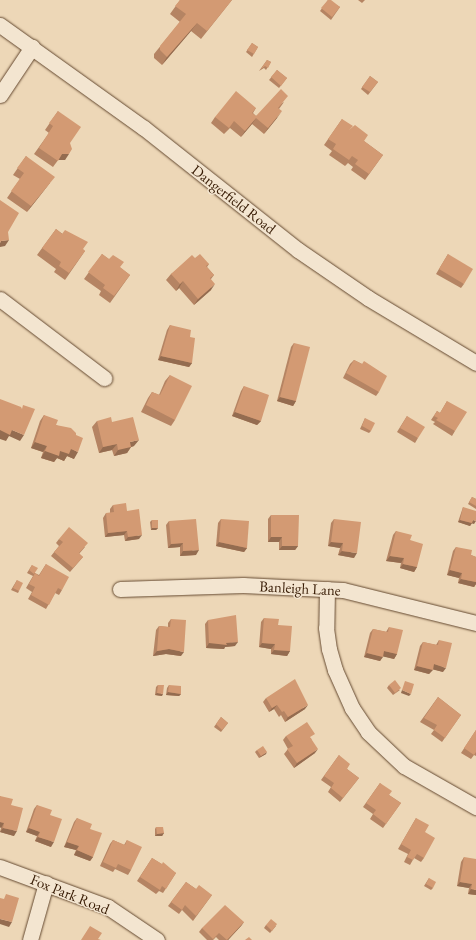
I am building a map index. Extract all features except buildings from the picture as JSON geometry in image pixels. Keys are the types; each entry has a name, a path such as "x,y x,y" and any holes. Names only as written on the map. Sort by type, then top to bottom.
{"street":[{"name":"Dangerfield Road","path":"0,25 144,128 298,250 368,298 476,363"},
{"path":"0,95 32,47"},
{"path":"0,299 104,378"},
{"name":"Banleigh Lane","path":"120,589 243,585 327,589 364,593 476,623"},
{"path":"327,589 326,628 329,649 338,676 360,720 368,732 404,766 476,807"},
{"name":"Fox Park Road","path":"0,867 108,907 157,940"},
{"path":"30,940 46,883"}]}
